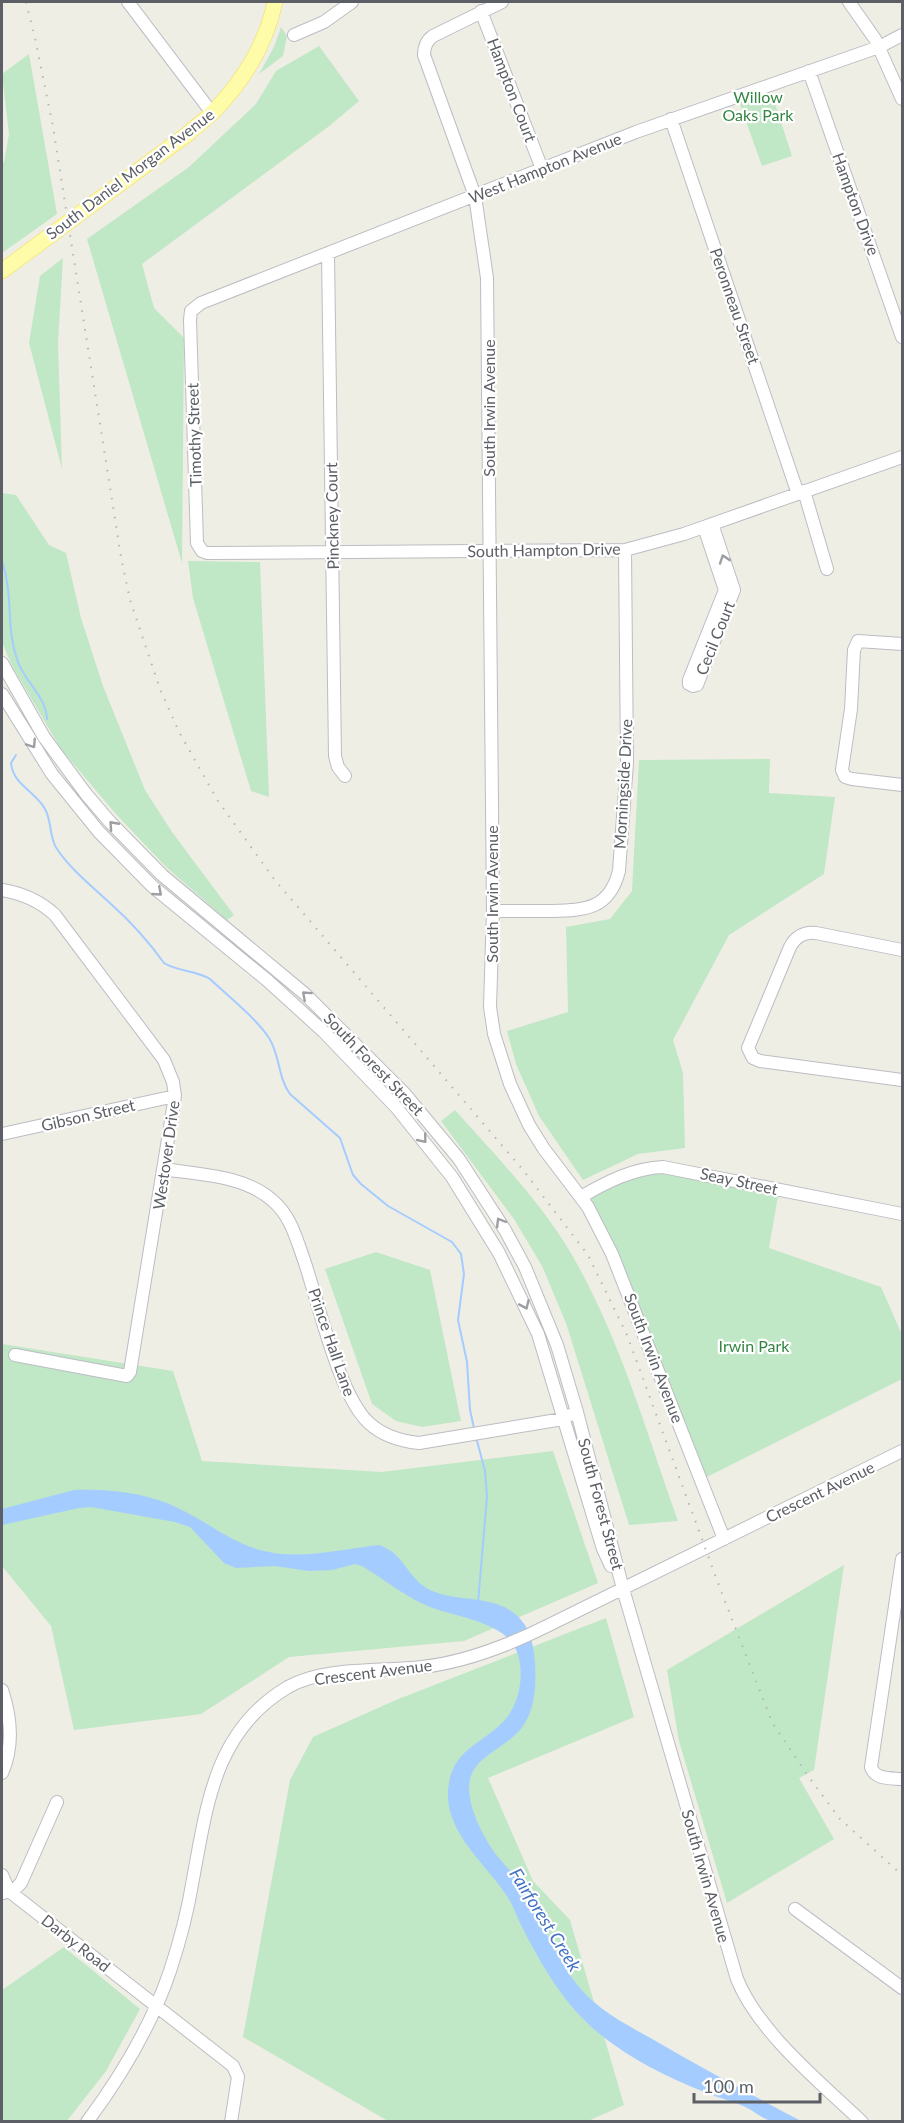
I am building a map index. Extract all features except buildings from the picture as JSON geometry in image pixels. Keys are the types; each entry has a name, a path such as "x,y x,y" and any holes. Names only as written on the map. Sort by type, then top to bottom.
{"main road":[{"name":"South Daniel Morgan Avenue","path":"2,271 212,113 237,84 255,58 275,2"}],"street":[{"path":"128,2 212,113"},
{"path":"294,35 324,22 352,2"},
{"path":"481,11 502,2"},
{"path":"849,2 879,47 903,99"},
{"name":"South Irwin Avenue","path":"481,11 433,36 426,43 424,55 475,196 488,296 493,911 490,1007 494,1034 503,1066 529,1125 600,1227 626,1287 724,1539"},
{"name":"Hampton Court","path":"481,11 543,169"},
{"name":"West Hampton Avenue","path":"191,311 201,303 671,119 879,47 903,35"},
{"name":"Hampton Drive","path":"810,71 903,337"},
{"name":"Peronneau Street","path":"671,119 827,569"},
{"name":"Pinckney Court","path":"328,253 335,756 338,767 345,776"},
{"path":"890,300 903,295"},
{"name":"Timothy Street","path":"191,311 197,543 202,551 207,553"},
{"name":"South Hampton Drive","path":"207,553 625,550 708,526 903,457"},
{"name":"Cecil Court","path":"708,526 729,590 697,685 693,686 689,684 689,680 729,590"},
{"name":"Morningside Drive","path":"493,911 586,909 604,900 616,883 619,871 627,763 625,550"},
{"path":"903,644 858,641 854,650 851,709 842,770 845,777 852,780 903,785"},
{"name":"South Forest Street","path":"2,663 44,737 110,822 162,875 280,972 329,1016 405,1094 459,1159 505,1230 525,1267 557,1346 577,1412 622,1589"},
{"name":"South Forest Street","path":"2,694 52,774 99,832 125,860 183,913 260,974 366,1074 425,1142 476,1215 520,1293 538,1334 603,1549 622,1589"},
{"name":"Westover Drive","path":"2,891 22,895 42,904 55,915 164,1060 173,1082 175,1096 165,1169 130,1372 127,1376 15,1355"},
{"path":"903,950 816,933 799,936 790,948 748,1048 750,1055 760,1061 903,1080"},
{"name":"Gibson Street","path":"2,1134 175,1096"},
{"name":"Seay Street","path":"581,1197 630,1174 663,1167 903,1214"},
{"name":"Prince Hall Lane","path":"165,1169 242,1183 263,1194 281,1209 293,1228 350,1396 369,1423 387,1436 408,1442 430,1442 563,1419 577,1412"},
{"name":"Crescent Avenue","path":"87,2121 129,2061 157,2006 182,1932 194,1878 201,1830 212,1789 226,1752 246,1722 273,1697 306,1680 334,1674 425,1667 488,1652 547,1626 903,1451"},
{"path":"903,1559 871,1767 873,1773 879,1776 903,1779"},
{"name":"South Irwin Avenue","path":"622,1589 741,1989 762,2022 815,2078 862,2121"},
{"path":"2,1690 9,1717 10,1741 9,1753 2,1773"},
{"path":"2,1875 5,1892 14,1890 21,1883 57,1802"},
{"name":"Darby Road","path":"5,1892 157,2006 236,2069 237,2089 231,2121"},
{"path":"795,1909 903,1988"}],"green space":[{"path":"281,27 287,36 283,56 259,74 274,47"},
{"path":"319,46 359,101 328,127 142,264 154,308 184,338 182,563 87,239 189,167 256,104 276,71"},
{"path":"29,54 57,214 2,253 2,163 9,134 2,74"},
{"name":"Willow Oaks Park","path":"769,85 792,156 762,166 737,96"},
{"path":"63,258 58,343 62,469 29,343 40,276"},
{"path":"2,493 16,495 49,545 66,553 81,618 103,686 145,790 172,832 234,915 227,920 166,867 115,813 61,749 12,666 2,642"},
{"path":"188,561 260,562 269,797 251,791 193,598"},
{"path":"770,759 769,793 835,797 824,874 729,935 673,1040 683,1073 685,1148 638,1154 583,1180 539,1116 516,1064 507,1031 568,1012 566,927 610,919 632,891 639,760"},
{"path":"455,1110 532,1198 572,1255 618,1352 678,1521 629,1525 566,1323 542,1266 514,1219 441,1121"},
{"name":"Irwin Park","path":"647,1169 779,1190 769,1248 881,1287 902,1335 902,1379 701,1480 626,1287 581,1197"},
{"path":"376,1252 430,1270 461,1421 422,1427 396,1421 372,1404 325,1269"},
{"path":"2,1344 173,1371 202,1461 382,1472 553,1451 598,1583 464,1641 289,1657 201,1714 74,1730 51,1626 2,1566"},
{"path":"844,1565 814,1770 799,1778 834,1839 727,1903 679,1741 667,1670"},
{"path":"606,1618 634,1717 488,1778 533,1881 570,1920 624,2105 588,2121 388,2121 243,2037 290,1780 313,1737 396,1700"},
{"path":"64,1947 140,2009 106,2071 67,2121 2,2121 2,1990"}],"water":[{"path":"74,1490 116,1491 169,1504 242,1544 264,1551 306,1554 379,1545 394,1553 415,1578 428,1589 449,1596 494,1603 514,1613 524,1623 532,1641 535,1661 534,1693 529,1716 525,1723 508,1741 479,1763 469,1783 474,1813 485,1838 519,1882 562,1963 580,1988 596,2004 635,2029 801,2121 769,2120 741,2105 669,2077 631,2056 597,2032 568,2002 555,1984 531,1945 507,1896 460,1834 449,1807 450,1778 460,1758 495,1730 514,1706 520,1688 521,1669 517,1652 511,1641 490,1626 423,1604 362,1566 355,1564 332,1570 309,1571 275,1566 236,1568 224,1563 190,1527 175,1522 91,1507 2,1525 2,1509"}],"waterway":[{"path":"2,561 8,587 14,649 22,670 43,704 47,719"},
{"path":"16,755 11,763 13,771 45,809 54,845 69,864 133,925 164,963 210,979 257,1023 273,1045 286,1088 340,1138 353,1175 361,1184 388,1206 452,1242 461,1254 464,1274 458,1320 467,1362 470,1410 474,1428"},
{"path":"476,1437 485,1471 487,1497 478,1603"}],"railway":[{"path":"26,2 53,127 121,557 130,600 160,689 179,732 218,801 274,879 523,1170 588,1255 627,1335 772,1722 840,1819 902,1875"}],"water label":[{"name":"Fairforest Creek","path":"545,1920"}]}
